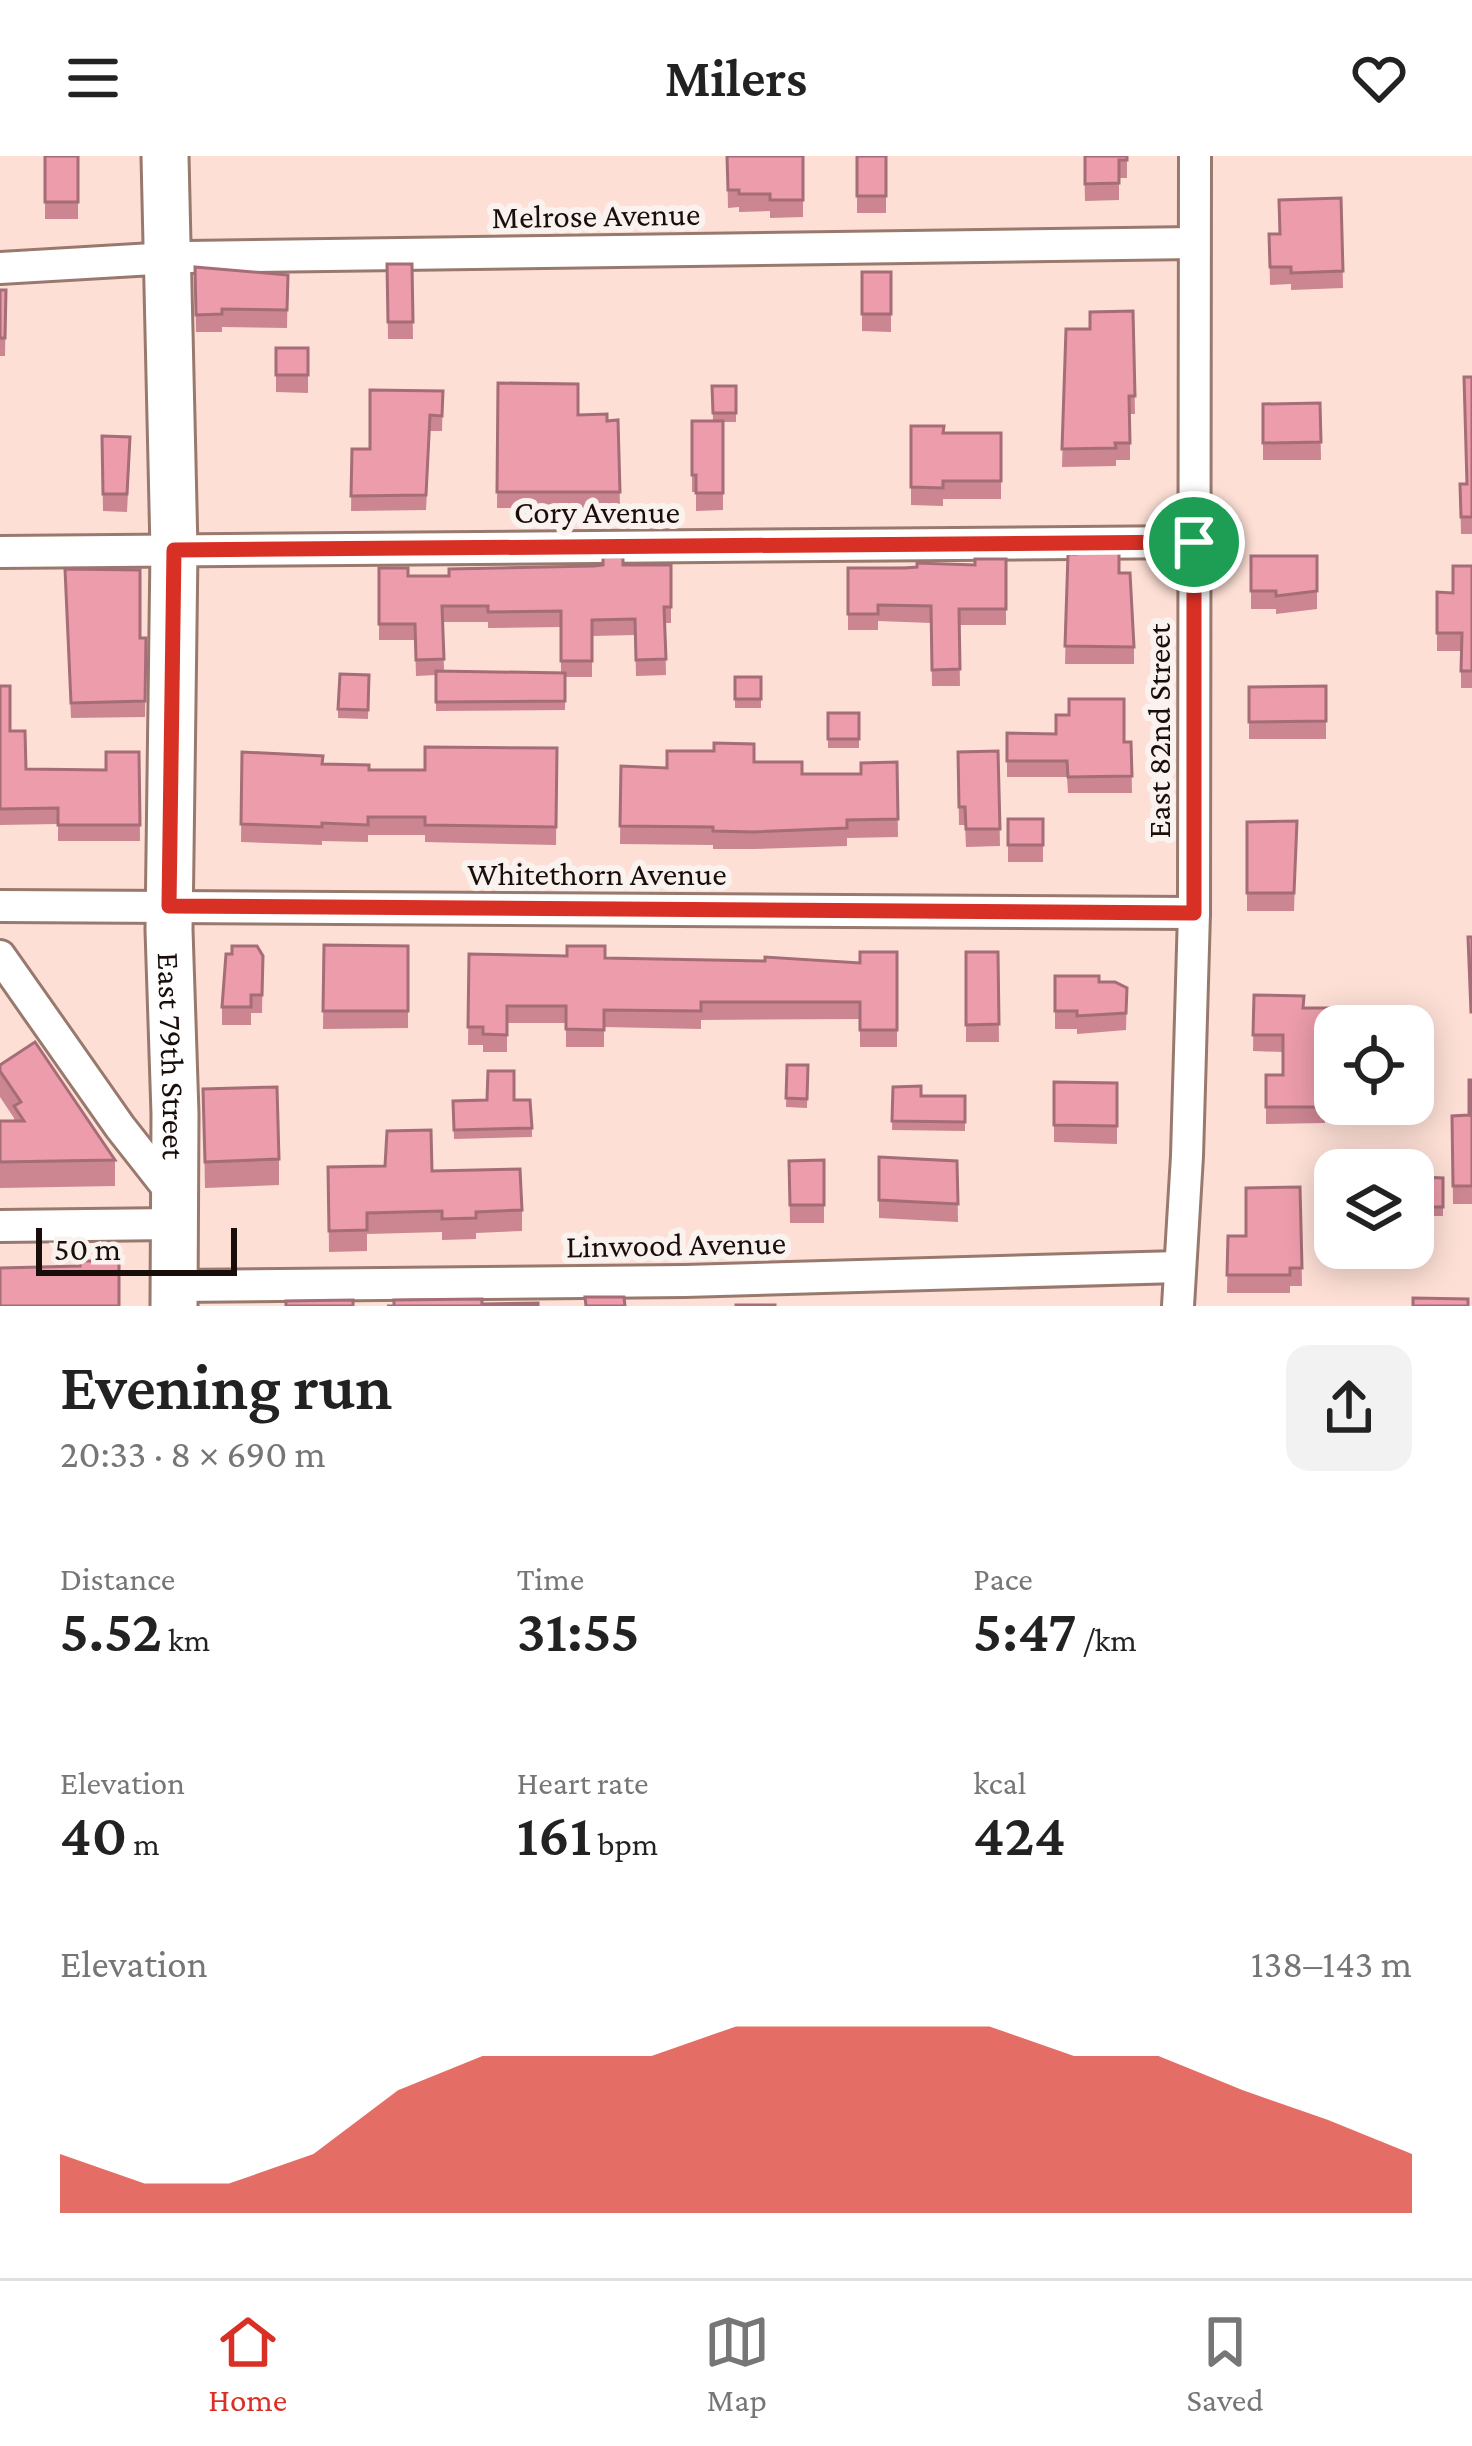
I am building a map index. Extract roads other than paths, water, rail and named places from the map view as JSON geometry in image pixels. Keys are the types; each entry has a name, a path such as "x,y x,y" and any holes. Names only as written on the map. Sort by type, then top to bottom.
{"main road":[{"name":"East 79th Street","path":"165,156 174,550 169,906 174,1296"}],"street":[{"name":"East 82nd Street","path":"1178,1306 1194,913 1195,156"},
{"name":"Melrose Avenue","path":"0,268 166,258 1194,243"},
{"name":"Cory Avenue","path":"0,552 1194,542"},
{"name":"Whitethorn Avenue","path":"0,906 1194,913"},
{"path":"0,956 175,1210 0,1226"},
{"name":"Linwood Avenue","path":"174,1296 685,1294 1179,1267"}]}
